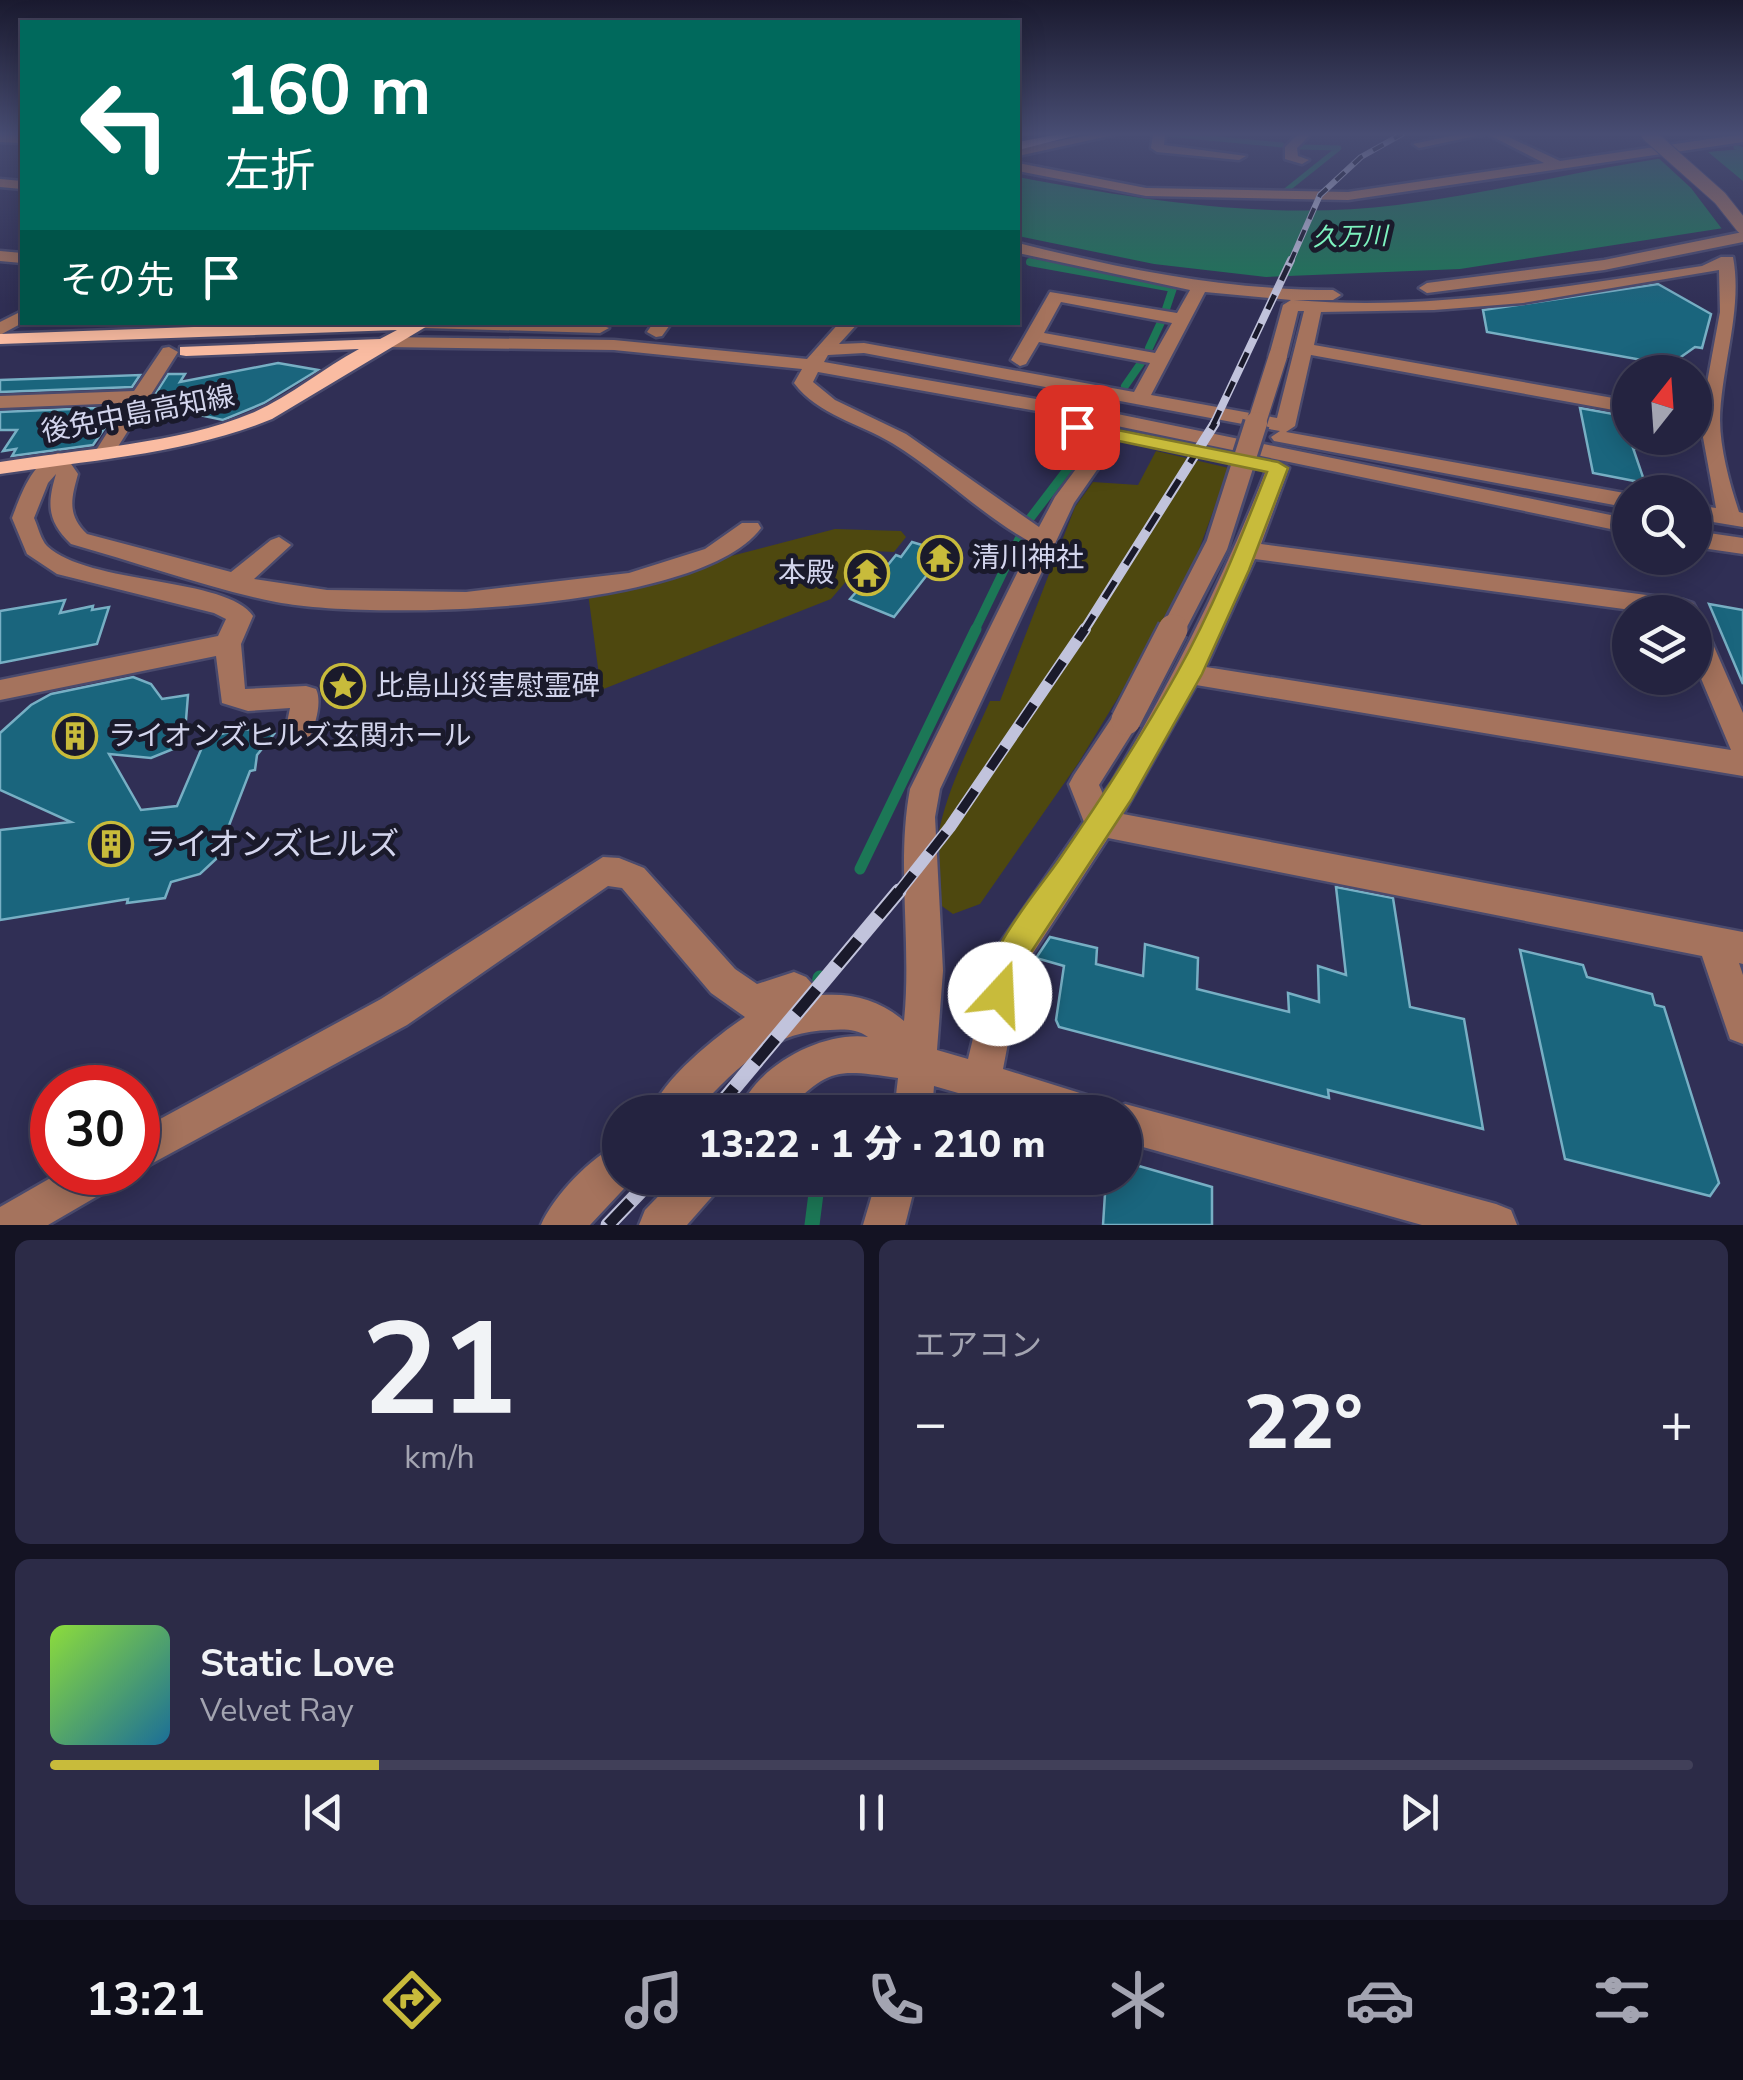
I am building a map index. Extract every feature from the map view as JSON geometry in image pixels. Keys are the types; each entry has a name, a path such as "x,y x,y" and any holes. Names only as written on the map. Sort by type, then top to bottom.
{"main road":[{"path":"0,339 373,325"},
{"name":"後免中島高知線","path":"0,468 202,436 240,425 265,416 386,342 422,325"},
{"name":"後免中島高知線","path":"0,356 386,342"}],"street":[{"path":"1142,191 1309,196 1388,191"},
{"path":"1712,191 1743,227"},
{"path":"1021,254 1200,286 1292,296 1397,292 1604,265 1743,237"},
{"path":"1604,265 1735,258"},
{"path":"1100,823 1084,784 1126,720 1217,545 1292,306 1523,298 1706,270 1735,258"},
{"path":"1712,380 1729,312 1735,258"},
{"path":"1140,398 1200,286"},
{"path":"1020,360 1056,296 1180,319"},
{"path":"1285,426 1314,307"},
{"path":"543,325 660,327 1612,522"},
{"path":"843,325 817,358 804,383 817,400 920,452 1015,526 1045,540"},
{"path":"1034,336 1160,359"},
{"path":"386,342 614,345 817,358 1612,498"},
{"path":"817,358 864,348 1576,480 1612,494"},
{"path":"1302,348 1612,404"},
{"path":"105,452 169,352"},
{"path":"817,358 832,381 1112,434 1550,525 1612,534"},
{"path":"0,402 140,397"},
{"path":"915,1095 926,970 920,817 925,789 1062,502 1112,434"},
{"path":"1712,455 1721,490 1737,519"},
{"path":"300,728 306,696 248,700 232,696 228,644 240,616 221,606 65,568 35,549 24,518 38,481 58,459 67,474 56,508 59,518 79,539 98,548 276,592 327,599 466,601 630,581 713,555 750,528"},
{"path":"982,1084 1006,964 1100,823 1190,674 1247,550 1278,468"},
{"path":"1712,515 1737,519"},
{"path":"1712,542 1743,546"},
{"path":"236,582 278,545"},
{"path":"1247,550 1612,599"},
{"path":"0,690 228,644"},
{"path":"1712,673 1743,745"},
{"path":"1190,674 1743,764"},
{"path":"1100,823 1729,946 1743,1026"},
{"path":"160,1140 394,1012 603,871 633,878 723,980 753,1003 794,990 812,1012"},
{"path":"687,1095 752,1030 812,1012 850,1013 874,1020 920,1063"},
{"path":"775,1095 805,1066 829,1056 870,1054 920,1063 1023,1095"},
{"path":"1142,1128 1496,1225"},
{"path":"562,1225 602,1183"},
{"path":"25,1220 65,1195"},
{"path":"660,1225 687,1195"},
{"path":"884,1225 892,1195"}],"shaded area":[{"path":"1156,451 1229,468 1197,555 1151,643 1079,762 980,904 953,914 939,904 936,851 940,825 968,750 990,701 1000,701 1075,507 1093,482 1138,485"},
{"path":"835,529 901,531 906,537 894,552 872,551 831,599 601,690 588,593"}],"water":[{"name":"久万川","path":"1020,191 1100,191 1206,206 1302,211 1440,199 1482,191 1743,191 1743,225 1460,269 1266,277 1154,264 1020,236"}],"pier":[{"path":"1693,191 1743,191 1743,230 1725,233"}],"building":[{"path":"1658,284 1711,314 1702,348 1695,347 1684,355 1614,355 1487,332 1483,310"},
{"path":"278,363 318,370 264,403 223,420 171,409 144,412 168,374 185,374 180,382"},
{"path":"140,375 132,387 0,392 0,380"},
{"path":"119,407 93,445 12,456 16,449 3,451 17,430 0,430 0,412"},
{"path":"1580,408 1612,414 1612,455 1635,455 1642,475 1593,473"},
{"path":"912,542 945,552 894,617 850,599 864,583 850,577 867,558 887,566 896,555 901,557"},
{"path":"65,600 60,613 109,607 97,644 0,663 0,611"},
{"path":"1712,605 1743,610 1743,684 1712,611"},
{"path":"133,677 151,684 162,699 188,695 178,747 151,758 109,754 141,810 177,806 206,738 236,730 258,729 257,734 274,734 257,755 255,770 250,771 216,859 200,874 171,882 165,898 127,903 128,899 0,920 0,830 71,822 0,790 0,733 31,705 51,694"},
{"path":"1336,887 1393,898 1410,1007 1464,1019 1483,1129 1328,1090 1329,1098 1059,1027 1056,1020 1064,966 1036,958 1050,937 1097,948 1096,964 1143,976 1145,944 1198,958 1197,989 1289,1012 1288,993 1319,1002 1318,966 1346,975"},
{"path":"1520,950 1583,965 1587,977 1652,994 1655,1005 1664,1007 1719,1183 1710,1196 1565,1159"},
{"path":"1142,1167 1212,1187 1212,1225 1103,1225 1105,1195 1142,1195"}],"waterway":[{"path":"1034,263 1030,262 1173,288 1165,312"},
{"path":"1149,348 1162,320"},
{"path":"1125,386 1141,363"},
{"path":"1028,521 1083,449"},
{"path":"974,632 1019,539"},
{"path":"860,869 976,629"},
{"path":"819,984 820,978"},
{"path":"812,1225 816,1195"}],"railway":[{"path":"1290,263 1324,191"},
{"path":"1213,425 1291,260"},
{"path":"1084,631 1215,423"},
{"path":"897,894 950,827 1084,631"},
{"path":"728,1095 899,891"},
{"path":"608,1225 637,1195"}],"place":[{"name":"清川神社","path":"940,558"},
{"name":"本殿","path":"867,573"},
{"name":"比島山災害慰霊碑","path":"343,686"},
{"name":"ライオンズヒルズ玄関ホール","path":"75,736"},
{"name":"ライオンズヒルズ","path":"111,844"}],"route":[{"path":"1000,994 1006,964 1122,792 1190,674 1238,570 1278,468 1077,427"}]}
